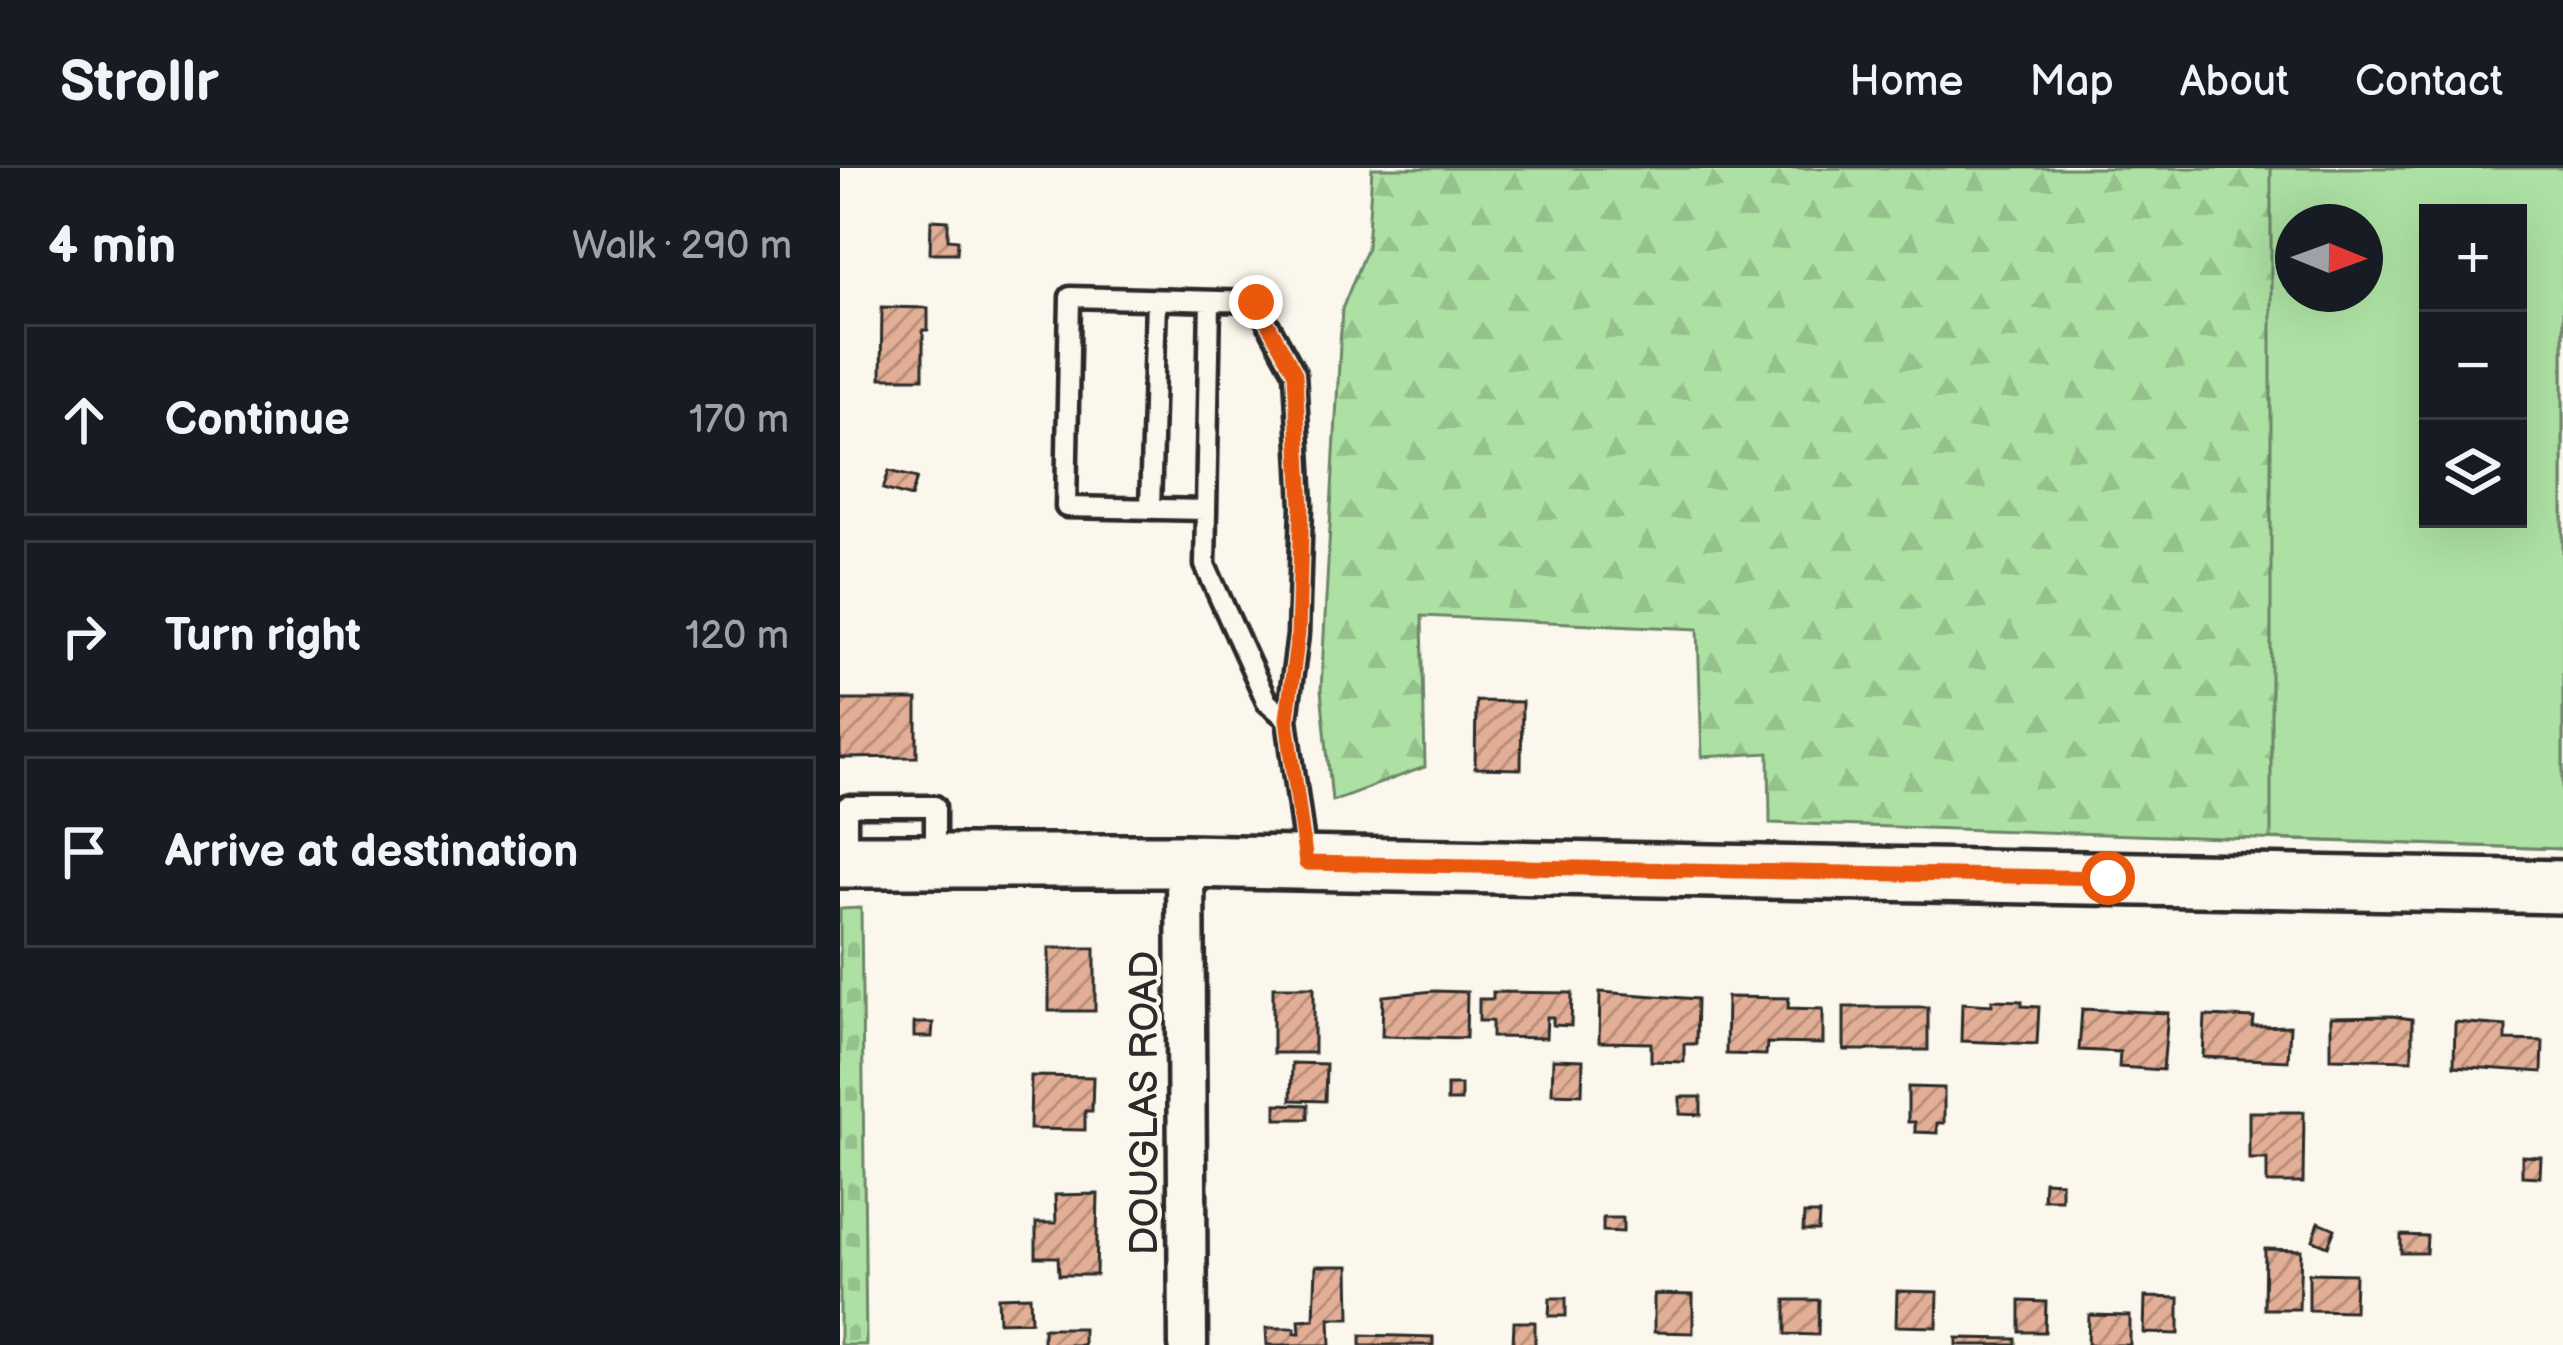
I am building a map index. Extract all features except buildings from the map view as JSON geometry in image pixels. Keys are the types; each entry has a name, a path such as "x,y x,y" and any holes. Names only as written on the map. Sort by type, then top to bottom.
{"main road":[{"path":"843,861 1185,861 2563,887"}],"street":[{"name":"DOUGLAS ROAD","path":"1185,861 1189,1345"}],"lane":[{"path":"1206,511 1066,507 1070,297 1256,302 1295,373 1302,506 1298,634 1287,719 1306,863"},
{"path":"1150,509 1156,299"},
{"path":"1210,301 1205,565 1267,702 1287,719"}],"green space":[{"path":"1372,168 2563,168 2563,849 1770,823 1769,753 1702,757 1698,629 1422,616 1425,767 1332,801 1321,690 1342,309 1367,247"},
{"path":"2271,168 2563,168 2563,849 2271,839"},
{"path":"861,908 866,1345 840,1345 840,909"}],"route":[{"path":"1256,302 1295,373 1302,506 1298,634 1287,719 1306,863 2108,878"}]}
